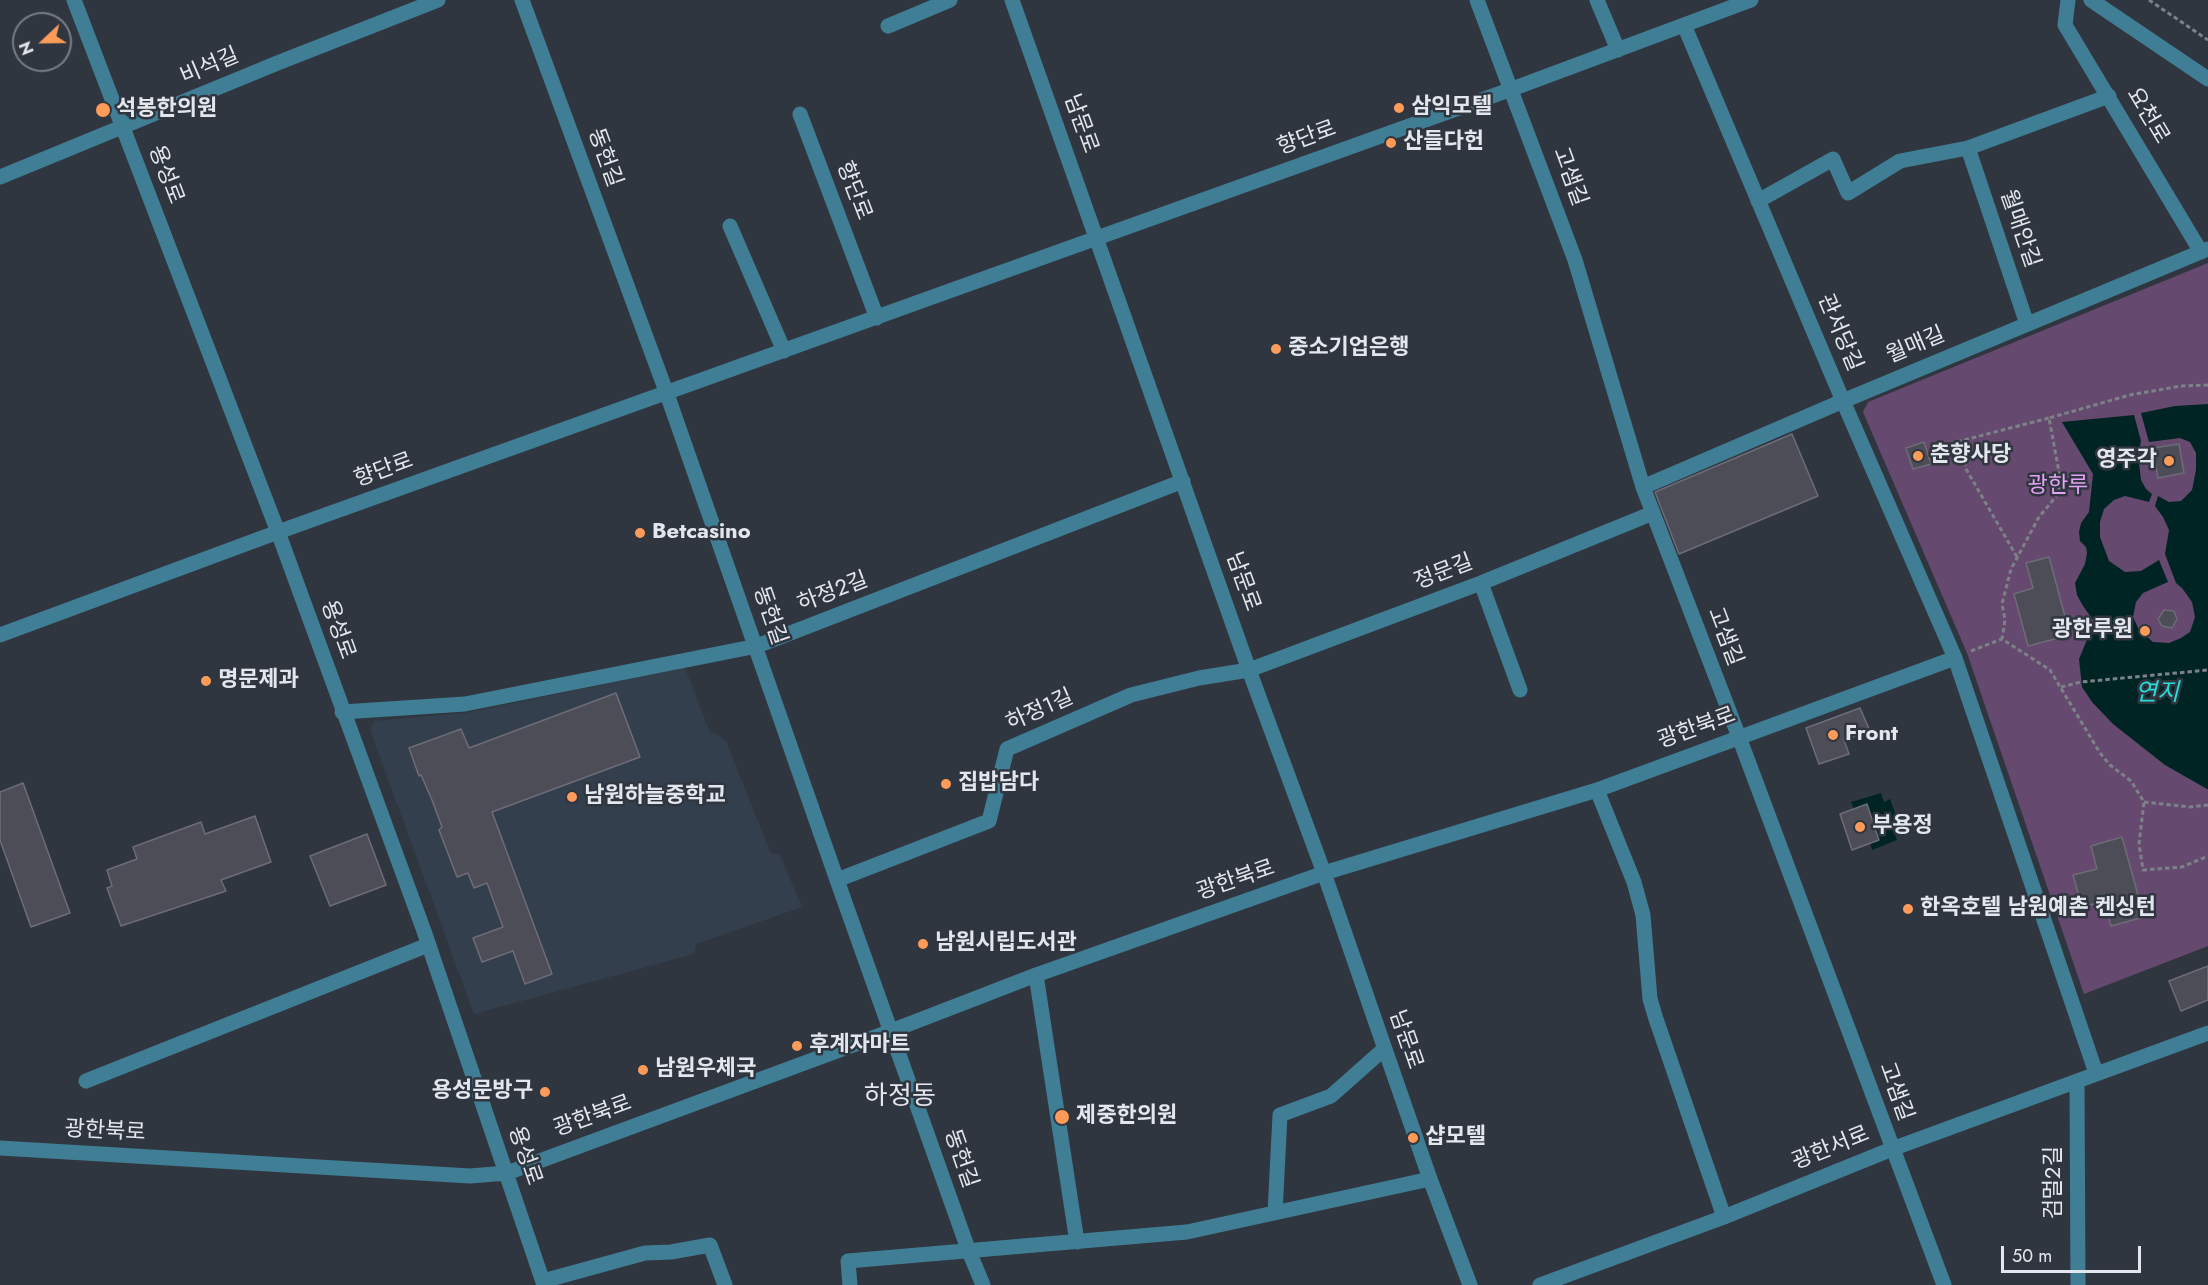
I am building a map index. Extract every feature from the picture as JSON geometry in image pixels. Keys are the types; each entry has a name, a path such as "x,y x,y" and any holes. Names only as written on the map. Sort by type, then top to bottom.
{"street":[{"name":"용성로","path":"74,0 278,532 428,945 543,1283 645,1253 671,1252 711,1245 726,1285"},
{"name":"비석길","path":"0,177 438,0"},
{"name":"동헌길","path":"522,0 667,393 837,880 968,1249 983,1285"},
{"path":"888,26 950,0"},
{"name":"남문로","path":"1012,0 1249,670 1324,873 1430,1179 1470,1285"},
{"name":"고샘길","path":"1477,0 1575,260 1643,487 1944,1285"},
{"path":"1597,0 1618,50"},
{"name":"향단로","path":"0,634 1512,89 1751,0"},
{"name":"요천로","path":"2068,0 2065,25 2205,251"},
{"path":"2091,0 2208,79"},
{"name":"관서당길","path":"1684,25 1843,401 1955,658"},
{"path":"1758,201 1833,159 1848,193 1900,161 1968,148 2109,96"},
{"name":"향단로","path":"800,114 877,318"},
{"name":"월매안길","path":"1968,148 2027,324"},
{"path":"730,226 783,351"},
{"name":"월매길","path":"1643,487 1843,401 2205,251"},
{"name":"하정2길","path":"342,712 465,704 756,646 1183,481"},
{"name":"정문길","path":"1249,670 1481,584 1653,513"},
{"path":"1481,584 1520,690"},
{"path":"1955,658 2096,1074"},
{"name":"광한북로","path":"0,1148 470,1176 507,1173 1036,975 1324,873 1597,790 1955,658"},
{"name":"하정1길","path":"837,880 989,821 1007,749 1131,696 1199,678 1249,670"},
{"path":"1597,790 1634,882 1643,915 1650,999 1724,1217"},
{"path":"86,1081 428,945"},
{"path":"1036,975 1077,1242"},
{"name":"광한서로","path":"1540,1285 1724,1217 1892,1149 2208,1034"},
{"path":"1275,1213 1280,1115 1331,1096 1384,1049"},
{"name":"검멀2길","path":"2077,1081 2078,1285"},
{"path":"850,1285 848,1261 1187,1232 1430,1179"}],"path":[{"path":"2149,0 2208,40"},
{"path":"2018,557 1966,469 1960,441 2130,395 2208,384"},
{"path":"2002,639 2005,620 2002,604 2011,568 2038,518 2058,494 2061,483 2049,418"},
{"path":"1955,658 2002,639"},
{"path":"2002,639 2050,670 2100,753 2110,765 2131,781 2144,802 2139,844 2143,870 2182,867 2208,856"},
{"path":"2061,687 2081,682 2208,670"},
{"path":"2144,802 2190,807 2208,805"}],"shaded area":[{"name":"남원하늘중학교","path":"685,668 709,730 726,741 771,854 779,853 802,907 696,944 694,954 474,1014 370,730 374,721 465,713"}],"green space":[{"name":"광한루","path":"2208,263 2208,946 2084,994 1967,653 1863,412 1868,402"}],"water":[{"name":"연지","path":"2208,404 2207,789 2165,765 2113,724 2092,702 2082,687 2079,659 2091,630 2096,624 2077,595 2075,583 2085,564 2087,553 2086,547 2080,541 2079,532 2081,523 2089,512 2093,474 2062,422 2134,415 2141,441 2138,455 2141,480 2152,494 2149,502 2125,496 2114,500 2104,509 2100,522 2100,537 2109,561 2125,572 2141,571 2159,560 2168,582 2143,593 2136,602 2133,617 2139,630 2153,642 2169,643 2190,632 2195,617 2192,602 2176,583 2165,554 2169,530 2155,506 2158,496 2169,502 2181,501 2192,490 2196,470 2196,453 2190,442 2180,438 2149,442 2141,413 2175,406"},
{"path":"1881,793 1884,802 1890,799 1901,830 1894,832 1897,840 1872,850 1870,843 1879,839 1867,804 1854,809 1851,802"}],"building":[{"path":"1792,434 1818,496 1679,554 1655,492"},
{"name":"춘향사당","path":"1924,442 1931,464 1913,469 1906,448"},
{"name":"영주각","path":"2179,444 2184,473 2158,478 2153,448"},
{"name":"광한루","path":"2049,557 2070,635 2028,646 2014,594 2033,588 2026,563"},
{"path":"2164,610 2174,611 2177,619 2172,628 2162,626 2158,619"},
{"path":"616,693 640,757 492,812 552,974 525,984 513,951 482,962 473,938 503,927 487,883 474,888 468,873 457,877 439,830 442,827 432,800 421,775 419,776 409,748 461,729 469,748"},
{"name":"Front","path":"1860,708 1870,731 1844,740 1849,754 1819,764 1806,728"},
{"path":"23,783 70,913 31,927 0,840 0,792"},
{"name":"부용정","path":"1867,804 1879,840 1852,850 1840,814"},
{"path":"255,816 271,862 221,880 226,891 121,926 107,888 112,886 107,870 137,859 133,847 201,822 205,834"},
{"path":"367,834 386,885 330,906 310,856"},
{"path":"2122,837 2144,917 2111,926 2104,901 2082,907 2073,875 2097,869 2091,846"},
{"path":"2208,966 2208,1000 2181,1011 2169,981"}],"place":[{"name":"삼익모텔","path":"1399,108"},
{"name":"석봉한의원","path":"103,110"},
{"name":"산들다헌","path":"1391,143"},
{"name":"중소기업은행","path":"1276,349"},
{"name":"춘향사당","path":"1918,456"},
{"name":"영주각","path":"2169,461"},
{"name":"Betcasino","path":"640,533"},
{"name":"광한루원","path":"2145,631"},
{"name":"명문제과","path":"206,681"},
{"name":"Front","path":"1833,735"},
{"name":"집밥담다","path":"946,784"},
{"name":"남원하늘중학교","path":"572,797"},
{"name":"부용정","path":"1860,827"},
{"name":"한옥호텔 남원예촌 켄싱턴","path":"1908,909"},
{"name":"남원시립도서관","path":"923,944"},
{"name":"후계자마트","path":"797,1046"},
{"name":"남원우체국","path":"643,1070"},
{"name":"용성문방구","path":"545,1092"},
{"name":"제중한의원","path":"1062,1117"},
{"name":"샵모텔","path":"1413,1138"}],"district":[{"name":"하정동","path":"900,1098"}]}
